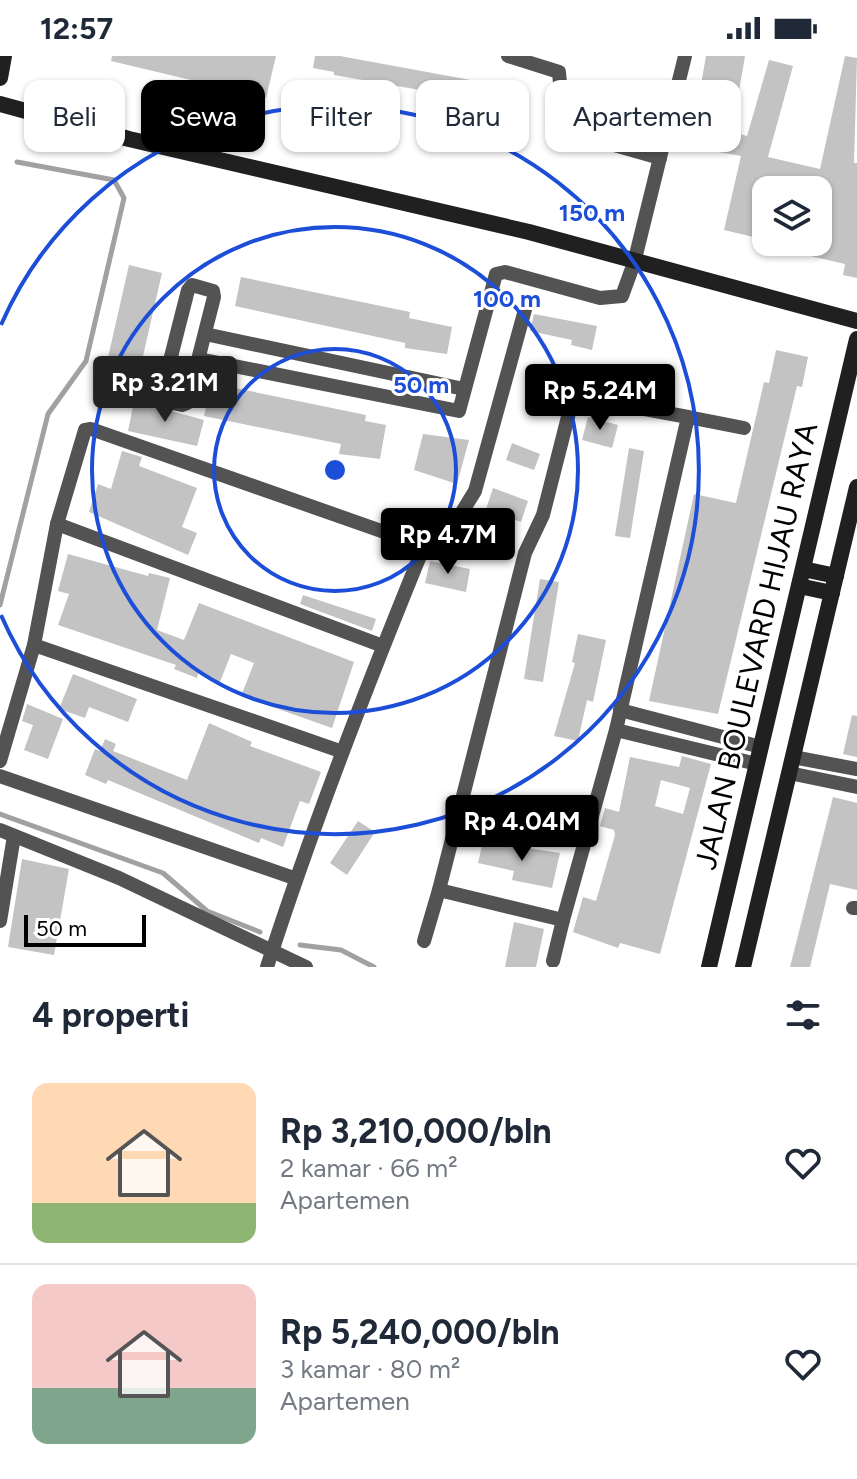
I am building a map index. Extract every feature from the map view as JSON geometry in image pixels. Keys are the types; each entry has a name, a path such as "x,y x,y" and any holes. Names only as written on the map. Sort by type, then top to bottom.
{"street":[{"path":"0,78 4,56"},
{"path":"508,56 559,72 562,106 576,133 583,138 660,158"},
{"path":"199,359 455,412 460,409 496,274 505,272 612,299 622,296 634,263 685,56"},
{"path":"0,104 150,145 529,232 634,263 857,321"},
{"path":"192,285 214,292 205,334 186,404 164,401 161,396 192,285"},
{"path":"267,967 294,878 340,751 424,546 454,525 475,491 526,306"},
{"path":"205,334 464,389"},
{"name":"JALAN BOULEVARD HIJAU RAYA","path":"709,967 857,339"},
{"path":"424,941 525,553 543,515 571,405 586,396 744,428"},
{"path":"553,961 616,730 688,417"},
{"path":"0,761 34,645 57,524 82,434 91,429 424,546"},
{"name":"JALAN BOULEVARD HIJAU RAYA","path":"743,967 857,487"},
{"path":"57,524 383,646"},
{"path":"801,577 834,584"},
{"path":"34,645 340,751"},
{"path":"620,710 761,747"},
{"path":"673,744 678,724"},
{"path":"616,730 757,764"},
{"path":"791,765 857,769"},
{"path":"791,765 857,787"},
{"path":"0,776 294,878"},
{"path":"0,921 7,833 274,946 306,967"},
{"path":"439,890 563,920"}],"building":[{"path":"112,56 276,56 266,98 265,80 191,80 111,61"},
{"path":"315,56 340,56 471,80 416,80 416,89 400,86 400,80 363,80 313,68"},
{"path":"706,56 745,56 741,80 702,80"},
{"path":"845,56 857,58 854,163 857,163 857,278 843,275 845,264 811,256 832,256 832,176 752,176 752,237 724,230 741,156 718,152 741,152 741,134 747,136 769,60 793,66 768,157 820,169"},
{"path":"129,265 162,273 132,404 99,397"},
{"path":"241,277 410,312 409,318 452,327 447,354 405,348 405,343 235,306"},
{"path":"534,314 597,326 592,350 571,345 572,340 530,331"},
{"path":"776,350 808,357 802,387 797,386 718,714 649,701 694,494 736,503 764,382 769,383"},
{"path":"211,383 366,415 365,421 386,425 380,459 339,454 341,444 204,416"},
{"path":"134,401 204,420 197,446 128,431"},
{"path":"588,417 618,425 612,448 582,440"},
{"path":"423,434 469,440 457,484 414,470"},
{"path":"512,443 540,454 534,470 506,460"},
{"path":"629,448 644,451 630,538 615,536"},
{"path":"122,451 142,457 139,466 197,488 182,527 197,533 188,555 89,512 98,484 111,489"},
{"path":"493,488 528,501 521,522 486,509"},
{"path":"68,554 148,576 149,573 170,578 157,630 184,640 199,603 354,662 332,728 241,696 254,663 231,654 220,682 198,673 197,678 174,669 176,665 58,625 69,594 58,591"},
{"path":"430,561 470,569 466,592 425,583"},
{"path":"540,579 559,582 543,682 524,679"},
{"path":"303,595 376,619 372,631 300,604"},
{"path":"578,634 606,640 593,702 587,700 578,741 554,736 575,663 572,662"},
{"path":"73,674 137,699 128,722 89,707 85,718 59,709"},
{"path":"27,704 63,719 48,759 24,750 33,725 22,721"},
{"path":"852,715 857,716 857,757 843,754"},
{"path":"209,723 252,742 250,746 321,772 309,804 300,801 283,847 261,838 259,843 108,780 106,784 85,775 95,749 100,751 105,739 116,744 113,751 187,780"},
{"path":"682,756 711,764 660,954 620,943 618,948 573,932 583,897 596,901 615,835 614,830 600,826 605,808 619,812 630,757 679,767","holes":["661,780 690,788 683,814 655,806"]},
{"path":"833,797 857,803 857,890 830,884 810,967 790,967"},
{"path":"358,821 375,832 347,875 330,863"},
{"path":"483,841 560,853 552,888 512,880 514,871 478,863"},
{"path":"22,859 69,869 54,955 8,947"},
{"path":"514,922 544,929 536,967 505,967"}],"waterway":[{"path":"0,605 48,414 86,361 124,198 114,180 17,162"},
{"path":"0,814 163,873 207,911 260,932"},
{"path":"300,945 341,950 374,967"}]}
